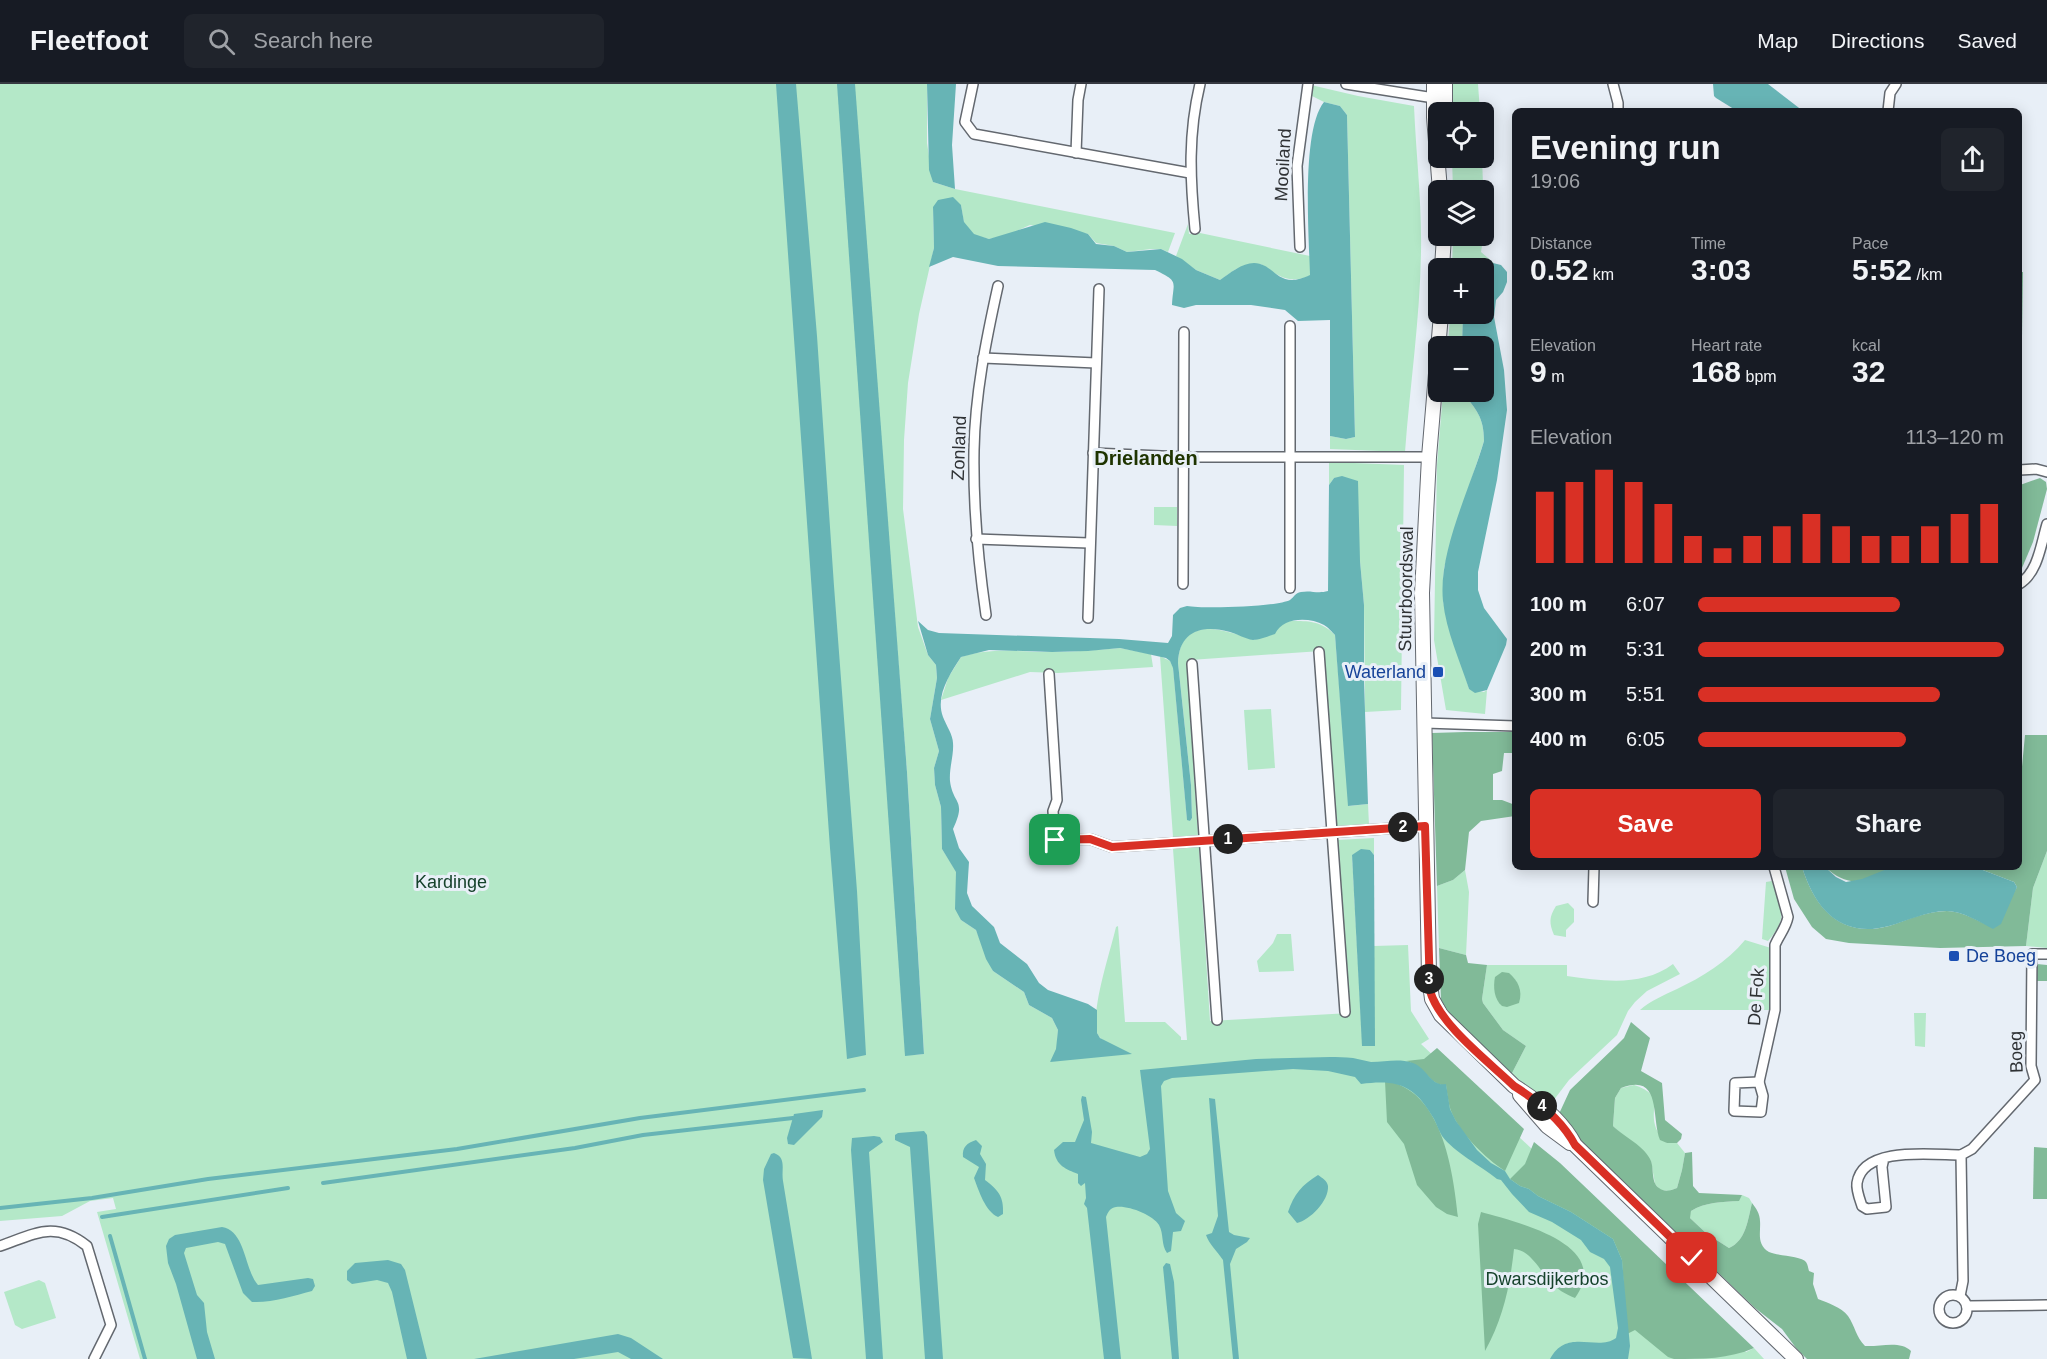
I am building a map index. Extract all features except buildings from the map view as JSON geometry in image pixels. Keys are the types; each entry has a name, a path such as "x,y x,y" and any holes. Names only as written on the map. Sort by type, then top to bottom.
{"street":[{"path":"973,84 965,123 974,134 1190,173"},
{"path":"1076,153 1078,100 1081,84"},
{"path":"1195,229 1190,173 1195,106 1200,84"},
{"name":"Mooiland","path":"1300,247 1298,166 1308,84"},
{"path":"1346,84 1440,91 1440,180"},
{"path":"1613,84 1618,108"},
{"path":"1888,108 1889,97 1896,84"},
{"name":"Zonland","path":"986,615 976,539 974,449 977,400 983,358 998,286"},
{"path":"1088,618 1099,289"},
{"name":"Stuurboordswal","path":"1440,324 1429,457 1422,593 1425,826 1429,976 1432,999 1447,1022 1514,1086 1553,1116 1575,1145 1797,1359"},
{"path":"1290,326 1290,588"},
{"path":"1184,332 1184,584"},
{"path":"983,358 1096,363"},
{"path":"1093,453 1184,457 1429,457"},
{"path":"2022,470 2047,472"},
{"path":"2022,583 2036,564 2047,524"},
{"path":"976,539 1089,543"},
{"path":"2036,564 2047,568"},
{"path":"1319,652 1344,1012"},
{"path":"1192,664 1216,1020"},
{"path":"1049,674 1057,800 1053,812 1055,840 1090,839 1112,847 1425,826"},
{"path":"1425,723 1512,726"},
{"path":"1593,902 1594,870"},
{"name":"De Fok","path":"1759,1082 1775,1010 1776,945 1788,917 1775,870"},
{"name":"Boeg","path":"1961,1155 1972,1149 2035,1080 2031,1066 2032,954 2047,954"},
{"path":"1884,1158 1882,1167 1886,1207 1867,1209 1862,1206 1857,1184 1865,1168 1884,1158 1893,1155 1961,1155 1962,1281 1960,1296 1967,1306 1966,1315 1959,1322 1949,1322 1942,1317 1939,1308 1942,1299 1950,1295 1960,1296"},
{"path":"0,1246 46,1230 66,1233 87,1246 111,1325 94,1359"},
{"path":"1967,1306 2047,1305"}],"green space":[{"name":"Kardinge","path":"0,84 927,84 927,143 933,182 955,189 1175,233 1168,252 1151,249 1127,252 1114,246 1096,243 1088,234 1030,225 1008,235 989,239 974,235 964,223 961,205 933,207 934,248 919,314 908,383 903,509 918,627 928,655 936,665 937,678 930,719 939,751 934,768 935,785 941,807 942,849 956,871 961,920 976,930 993,971 1024,992 1029,1005 1052,1018 1058,1030 1057,1049 1107,1043 1097,1033 1097,1010 1106,965 1118,926 1125,1022 1165,1022 1181,1037 1181,1040 1187,1040 1173,849 1199,847 1210,1021 1350,1013 1337,840 1374,838 1374,855 1370,850 1352,855 1362,1034 1374,1034 1374,946 1408,945 1411,1011 1429,1039 1421,1044 1746,1352 1754,1348 1764,1359 140,1359 97,1212 116,1209 113,1198 90,1201 62,1216 0,1221","holes":["892,582 907,772 924,1054 912,1055"]},
{"path":"1452,84 1478,84 1479,102 1452,102"},
{"path":"1311,85 1414,106 1421,252 1417,327 1405,452 1330,449 1330,436 1346,439 1355,437 1347,115 1340,106 1310,95"},
{"path":"1452,168 1482,168 1483,180 1453,180"},
{"path":"1188,224 1189,234 1200,233 1310,256 1310,276 1296,279 1284,278 1261,264 1236,269 1220,280 1196,270 1176,256"},
{"path":"1453,246 1482,246 1481,252 1488,258 1452,258"},
{"path":"2022,272 2023,272 2022,336"},
{"path":"1449,324 1463,324 1462,336 1449,336"},
{"path":"1442,402 1470,402 1483,426 1484,441 1444,568 1443,602 1469,689 1484,692 1487,690 1485,714 1446,710 1434,640 1437,465"},
{"path":"1329,462 1404,465 1401,710 1365,712 1364,605 1360,561 1334,478 1329,485"},
{"path":"2040,478 2046,482 2047,489 2033,542 2022,568 2022,484"},
{"path":"1154,507 1177,507 1177,526 1154,525"},
{"path":"1288,621 1308,621 1319,624 1335,635 1349,806 1368,804 1369,825 1336,827 1321,651 1190,660 1187,665 1198,835 1173,837 1160,656 1170,661 1173,667 1187,819 1190,821 1192,818 1191,785 1178,663 1181,647 1186,637 1195,631 1217,630 1254,640"},
{"path":"1120,648 1151,654 1153,667 1058,673 1030,672 941,700 948,678 961,657 994,651 1059,652"},
{"path":"1271,709 1275,768 1248,770 1244,710"},
{"path":"1512,732 1512,753 1504,753 1502,771 1493,774 1493,800 1512,804 1512,816 1481,821 1469,832 1465,870 1453,880 1437,886 1432,733"},
{"path":"2025,735 2047,735 2047,851 2033,888 2026,946 1940,948 1849,943 1826,939 1812,927 1794,899 1786,870 1803,870 1814,896 1823,908 1844,924 1857,928 1872,929 1889,926 1925,914 1953,911 1994,928 2017,887 2014,882 1983,870 2022,870 2022,766"},
{"path":"2047,851 2047,948 2026,946 2033,888"},
{"path":"1465,870 1469,892 1466,955 1439,948 1437,886 1453,880"},
{"path":"1829,870 1886,870 1858,881 1843,879"},
{"path":"1772,881 1780,906 1781,918 1768,941 1762,939 1766,882"},
{"path":"1568,903 1574,909 1574,922 1566,930 1566,937 1554,935 1551,923 1552,913 1556,906"},
{"path":"1277,934 1291,934 1294,971 1259,972 1257,961 1273,943"},
{"path":"1745,940 1771,948 1769,1010 1640,1010 1714,968"},
{"path":"1439,948 1466,955 1468,963 1487,965 1483,1003 1503,1030 1526,1046 1511,1075 1455,1023 1441,1001"},
{"path":"1673,964 1680,974 1647,991 1635,1002 1628,1011 1617,1035 1569,1080 1547,1109 1511,1075 1526,1046 1503,1030 1483,1003 1487,965 1567,965 1567,976 1622,980 1649,976"},
{"path":"2037,964 2047,965 2047,981 2036,981"},
{"path":"1502,972 1512,976 1520,990 1519,1003 1507,1007 1499,1003 1495,993 1495,977"},
{"path":"1914,1013 1926,1013 1925,1047 1915,1046"},
{"path":"1631,1022 1650,1038 1641,1071 1662,1083 1665,1120 1682,1134 1677,1143 1660,1140 1655,1109 1649,1091 1643,1086 1634,1085 1621,1088 1615,1098 1613,1126 1648,1156 1656,1186 1665,1191 1677,1188 1685,1153 1692,1152 1693,1186 1699,1193 1742,1195 1739,1201 1714,1203 1696,1208 1691,1211 1690,1218 1707,1234 1729,1248 1735,1245 1743,1235 1752,1203 1759,1216 1760,1238 1765,1249 1769,1252 1804,1260 1809,1271 1814,1273 1813,1284 1818,1299 1845,1313 1865,1346 1901,1346 1911,1351 1909,1359 1807,1359 1782,1329 1755,1308 1581,1141 1558,1116 1570,1090 1624,1038"},
{"path":"1437,1048 1524,1129 1505,1171 1481,1152 1465,1135 1450,1108 1446,1085 1436,1083 1418,1067 1406,1061 1424,1059"},
{"path":"1385,1081 1404,1087 1420,1099 1432,1115 1448,1155 1458,1217 1447,1214 1436,1207 1417,1185 1404,1144 1387,1122"},
{"path":"1634,1085 1644,1089 1653,1099 1655,1124 1660,1135 1667,1143 1677,1143 1685,1153 1677,1188 1669,1191 1660,1190 1655,1184 1651,1161 1613,1126 1615,1098 1621,1088"},
{"path":"1534,1142 1560,1163 1754,1348 1725,1356 1674,1359 1668,1357 1635,1330 1627,1334 1622,1260 1613,1239 1571,1212 1510,1179 1525,1164"},
{"path":"2034,1147 2047,1148 2047,1199 2033,1199"},
{"path":"1742,1195 1749,1198 1752,1203 1749,1216 1743,1235 1735,1245 1729,1248 1707,1234 1689,1217 1691,1211 1696,1208 1714,1203 1738,1201"},
{"path":"1481,1212 1516,1222 1556,1238 1572,1250 1582,1263 1584,1279 1575,1298 1550,1282 1530,1257 1514,1249 1505,1302 1497,1327 1485,1351 1478,1224"},
{"path":"39,1280 45,1283 56,1318 22,1329 15,1325 4,1292"}],"water":[{"path":"776,84 796,84 817,336 857,891 866,1055 847,1059 830,848"},
{"path":"837,84 855,84 907,772 924,1054 905,1056"},
{"path":"927,84 956,84 952,145 955,189 933,182 929,170"},
{"path":"1713,84 1768,84 1799,108 1732,108 1714,96"},
{"path":"1324,102 1340,106 1347,115 1355,437 1346,439 1330,436 1330,320 1298,321 1285,310 1251,305 1196,305 1184,308 1172,305 1174,287 1172,280 1155,270 998,266 953,257 929,267 934,248 933,207 938,200 953,197 961,205 964,222 974,234 989,239 1045,222 1088,234 1096,244 1114,246 1127,252 1161,249 1182,259 1196,270 1220,280 1250,263 1261,264 1290,280 1310,275 1309,159 1317,116"},
{"path":"1494,263 1501,265 1507,272 1507,282 1503,292 1496,300 1494,317"},
{"path":"1494,317 1504,370 1507,410 1497,480 1478,572 1478,590 1484,608 1507,639 1487,690 1475,693 1469,689 1450,635 1443,601 1443,582 1450,541 1484,441 1483,426 1470,402 1494,402 1494,336 1462,336 1463,324 1494,324"},
{"path":"1342,476 1358,481 1360,561 1364,605 1368,804 1348,806 1335,635 1318,622 1297,620 1284,624 1275,634 1253,640 1220,630 1202,630 1194,632 1183,644 1179,652 1178,663 1191,785 1192,818 1190,821 1187,820 1173,668 1166,658 1120,648 1052,652 989,650 961,657 948,678 942,693 941,709 953,740 950,781 959,812 953,829 959,848 969,862 967,893 972,906 994,927 1000,943 1027,964 1039,983 1048,990 1088,1004 1097,1010 1097,1033 1100,1038 1132,1054 1050,1062 1056,1049 1058,1030 1052,1018 1029,1005 1024,992 993,971 986,959 976,930 961,920 955,909 956,872 942,849 941,807 935,785 934,768 939,751 930,719 937,678 936,665 928,655 918,621 928,630 939,633 1119,639 1168,643 1172,636 1173,615 1180,608 1187,606 1255,606 1290,600 1301,592 1328,591 1329,485 1334,478"},
{"path":"1361,849 1370,850 1374,855 1375,1046 1362,1046 1352,855"},
{"path":"1803,870 1828,870 1846,882 1862,879 1884,870 1983,870 2014,882 2017,887 2001,924 1993,929 1977,920 1952,911 1939,911 1872,929 1857,928 1832,917 1814,896"},
{"path":"1330,1057 1371,1062 1402,1061 1418,1065 1436,1083 1446,1084 1450,1109 1456,1121 1477,1150 1491,1163 1505,1171 1510,1179 1520,1186 1571,1212 1613,1239 1622,1260 1630,1346 1628,1359 1550,1359 1557,1349 1565,1344 1600,1343 1616,1338 1618,1328 1610,1267 1604,1259 1590,1252 1581,1240 1552,1222 1529,1212 1501,1180 1453,1148 1442,1136 1427,1108 1413,1092 1396,1084 1361,1084 1355,1077 1328,1071 1293,1069 1172,1078 1164,1081 1161,1086 1168,1191 1176,1213 1185,1221 1181,1231 1173,1232 1171,1251 1167,1253 1161,1228 1156,1221 1127,1208 1116,1207 1108,1212 1106,1217 1121,1359 1104,1359 1087,1208 1084,1204 1085,1183 1081,1186 1078,1183 1078,1174 1059,1163 1054,1150 1063,1142 1075,1142 1084,1120 1082,1096 1086,1097 1092,1132 1091,1143 1140,1157 1147,1154 1150,1149 1140,1070 1256,1059"},
{"path":"1209,1098 1215,1099 1229,1232 1250,1238 1236,1249 1230,1264 1239,1359 1233,1359 1223,1260 1206,1235 1212,1233 1218,1216"},
{"path":"823,1110 822,1117 794,1145 788,1144 787,1138 794,1114"},
{"path":"924,1131 927,1135 943,1359 925,1359 910,1147 895,1140 895,1135 898,1133"},
{"path":"880,1137 883,1142 869,1152 883,1359 866,1359 851,1150 852,1138"},
{"path":"976,1140 982,1146 980,1154 986,1164 985,1180 997,1190 1001,1198 1003,1214 998,1217 989,1210 978,1189 974,1178 979,1167 963,1157 966,1146"},
{"path":"774,1153 782,1161 783,1181 812,1359 793,1358 763,1180 764,1169 771,1154"},
{"path":"1318,1175 1328,1186 1325,1198 1313,1214 1297,1223 1288,1212 1290,1206 1299,1190"},
{"path":"222,1227 230,1230 236,1236 258,1285 308,1278 313,1279 315,1286 312,1291 290,1297 252,1302 243,1293 225,1244 218,1242 186,1248 184,1253 197,1295 204,1303 207,1332 215,1359 197,1359 168,1263 166,1246 169,1239 175,1235"},
{"path":"388,1260 401,1264 405,1270 427,1359 407,1359 388,1283 377,1280 352,1284 347,1280 347,1271 355,1263"},
{"path":"1166,1263 1170,1264 1174,1282 1179,1359 1172,1359 1163,1267"},
{"path":"618,1334 631,1338 663,1359 631,1359 618,1352 574,1359 474,1359"}],"waterway":[{"path":"0,1208 92,1198 208,1179 457,1149 640,1118 864,1090"},
{"path":"323,1183 575,1148 643,1135 793,1118"},
{"path":"102,1217 288,1188"},
{"path":"110,1236 145,1359"}],"place":[{"name":"Waterland","path":"1438,672"},
{"name":"De Boeg","path":"1954,956"}],"district":[{"name":"Drielanden","path":"1146,458"}],"route":[{"path":"1055,840 1090,839 1112,847 1425,826 1430,991 1436,1007 1447,1022 1514,1086 1553,1116 1575,1145 1692,1258"}],"park label":[{"name":"Dwarsdijkerbos","path":"1547,1279"}]}
